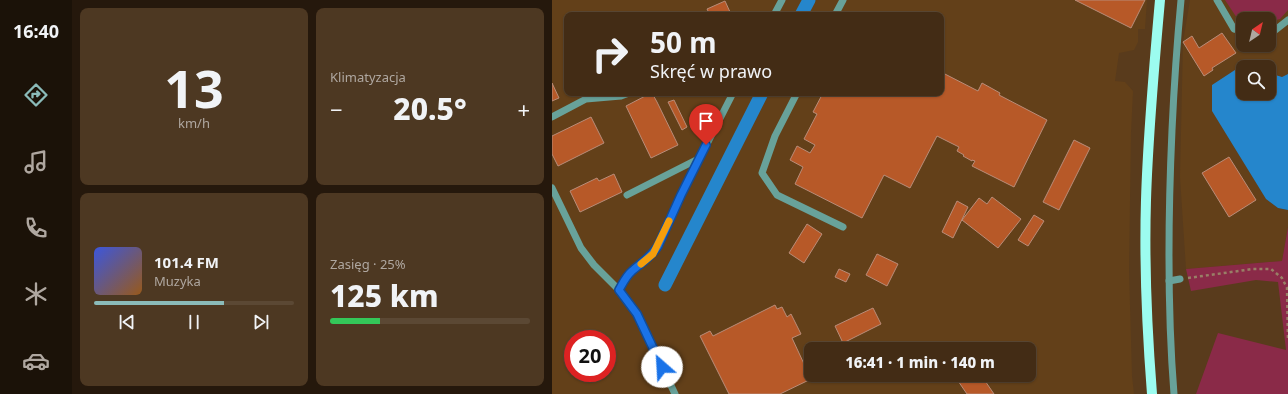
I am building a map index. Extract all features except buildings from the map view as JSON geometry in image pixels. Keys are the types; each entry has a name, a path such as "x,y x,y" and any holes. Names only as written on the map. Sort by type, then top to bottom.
{"main road":[{"path":"1152,394 1147,308 1146,201 1149,121 1160,0"}],"street":[{"path":"776,12 782,0"},
{"path":"837,12 843,0"},
{"path":"1174,394 1171,355 1168,216 1176,45 1181,0"},
{"path":"1217,0 1234,29 1236,29"},
{"path":"1276,29 1288,20"},
{"path":"552,117 586,99 621,96"},
{"path":"619,290 631,272 653,254 731,96"},
{"path":"795,96 775,136 762,173 776,195 843,227"},
{"path":"627,195 700,158"},
{"path":"552,188 555,202 581,248 594,265 619,290 637,314 675,394"},
{"path":"1169,281 1180,279"}],"path":[{"path":"1180,279 1253,269 1271,269 1282,278 1287,288 1288,341"}],"shaded area":[{"path":"552,0 1147,0 1145,29 1138,29 1138,42 1134,50 1119,53 1115,81 1125,82 1133,91 1129,270 1132,376 1134,394 552,394"},
{"path":"1190,0 1288,0 1288,74 1282,77 1276,75 1276,60 1236,60 1236,69 1212,86 1213,111 1266,199 1278,208 1288,210 1288,227 1282,261 1186,269 1180,177 1183,42"},
{"path":"1225,0 1288,0 1288,10 1280,19 1276,20 1276,12 1236,12 1236,16"},
{"path":"1288,227 1288,394 1196,394 1218,333 1286,350 1278,282 1256,280 1191,291 1186,269 1282,261"}],"water":[{"path":"1236,69 1236,100 1276,100 1276,75 1282,77 1288,74 1288,210 1278,208 1266,199 1212,111 1212,85"}],"waterway":[{"path":"803,12 809,0"},
{"path":"665,285 760,96"}],"slow traffic":[{"path":"641,264 653,254 669,221"}],"route":[{"path":"662,367 637,314 619,290 631,272 653,254 658,246 706,145"}]}
